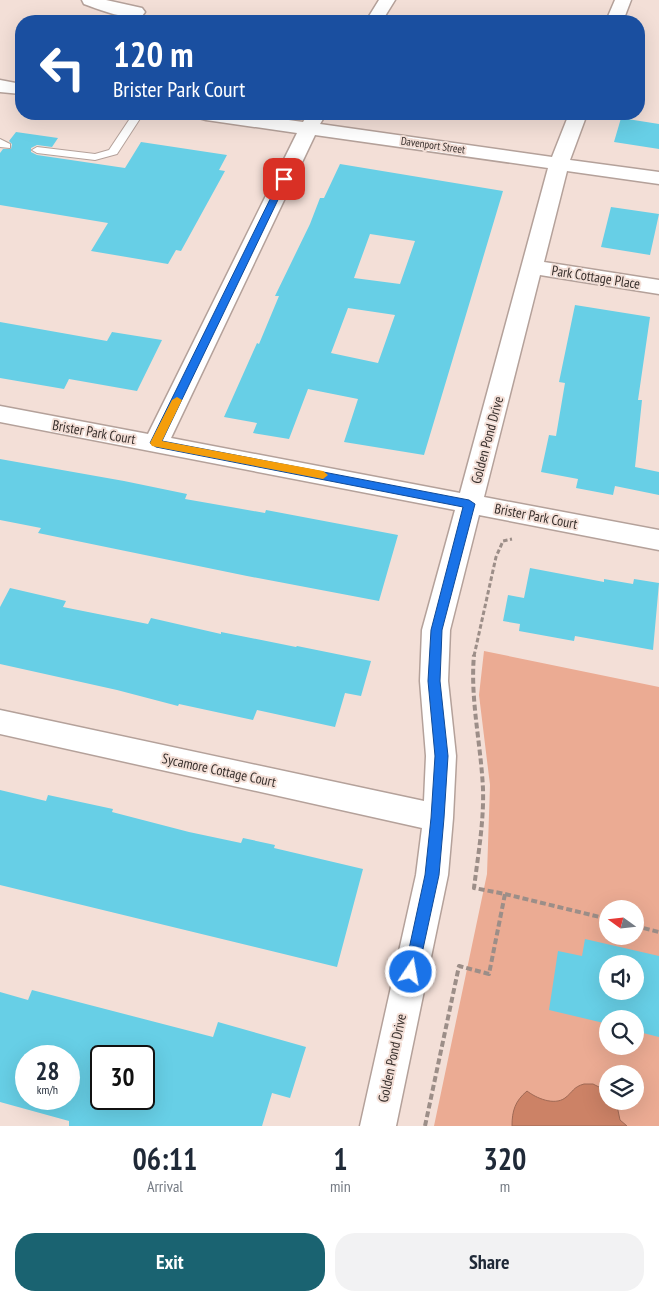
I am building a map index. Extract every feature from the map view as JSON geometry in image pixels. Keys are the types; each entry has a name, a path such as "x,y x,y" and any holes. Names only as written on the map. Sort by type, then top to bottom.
{"street":[{"path":"90,0 113,8 137,11"},
{"path":"378,15 387,0"},
{"path":"617,15 623,0"},
{"path":"0,86 15,88"},
{"name":"Davenport Street","path":"298,120 659,178"},
{"name":"Golden Pond Drive","path":"378,1126 432,875 438,818 441,756 434,681 436,630 559,163 576,120"},
{"path":"156,443 313,121"},
{"name":"Park Cottage Place","path":"533,267 659,287"},
{"name":"Brister Park Court","path":"0,414 659,540"},
{"name":"Sycamore Cottage Court","path":"0,722 438,818"}],"lane":[{"path":"37,150 95,157 104,156 112,152 134,120"}],"path":[{"path":"517,538 503,541 496,557 474,650 472,678 483,788 483,821 474,888 599,917"},
{"path":"425,1126 459,966 490,974 505,894"},
{"path":"644,928 659,932"}],"shaded area":[{"path":"484,651 659,687 659,1126 434,1126 487,874 490,785 479,695"},
{"path":"593,1084 599,1087 599,1110 618,1110 620,1120 627,1126 512,1126 515,1107 527,1091 540,1098 556,1101 565,1098 580,1085"}],"building":[{"path":"620,120 659,124 659,149 614,142"},
{"path":"16,132 58,138 52,147 37,145 31,148 31,152 37,155 125,168 141,142 227,155 219,170 225,171 181,251 176,250 168,264 91,251 108,223 0,205 0,153 3,149 11,149 12,144 9,141"},
{"path":"340,164 503,191 424,455 344,442 358,399 308,389 289,439 253,433 257,423 224,417 257,343 259,344 279,296 275,296 310,224 320,198 324,198","holes":["370,234 415,241 400,284 354,278","348,308 395,315 378,363 331,353"]},
{"path":"611,207 659,214 650,255 601,247"},
{"path":"575,305 650,317 638,400 642,400 635,467 659,472 659,495 615,486 613,495 576,488 578,479 541,472 549,435 556,436 565,383 559,382"},
{"path":"0,322 107,341 112,332 162,340 137,391 69,379 64,389 0,378"},
{"path":"0,459 187,494 185,499 265,513 266,510 398,535 379,601 247,576 38,533 41,528 0,520"},
{"path":"530,568 604,582 604,579 633,584 634,579 659,583 653,650 575,636 574,641 519,631 520,624 503,621 508,595 524,598"},
{"path":"10,588 66,601 63,607 148,624 151,618 221,634 221,632 371,661 361,696 345,693 335,727 257,710 253,720 179,704 178,706 117,690 0,664 0,607"},
{"path":"0,790 46,801 48,795 113,809 112,812 189,832 241,843 243,838 275,845 274,848 363,869 337,967 0,885"},
{"path":"585,939 599,942 599,945 611,945 659,956 659,1037 644,1033 644,1010 599,1010 599,1022 549,1010 558,951 582,956"},
{"path":"32,990 213,1037 218,1022 306,1047 290,1098 272,1093 262,1126 69,1126 69,1121 29,1110 80,1110 80,1045 15,1045 15,1106 0,1102 0,992 28,1000"}],"slow traffic":[{"path":"177,400 156,443 323,475"}],"route":[{"path":"284,179 156,443 469,504 436,630 434,681 441,756 438,818 432,875 411,972"}]}
